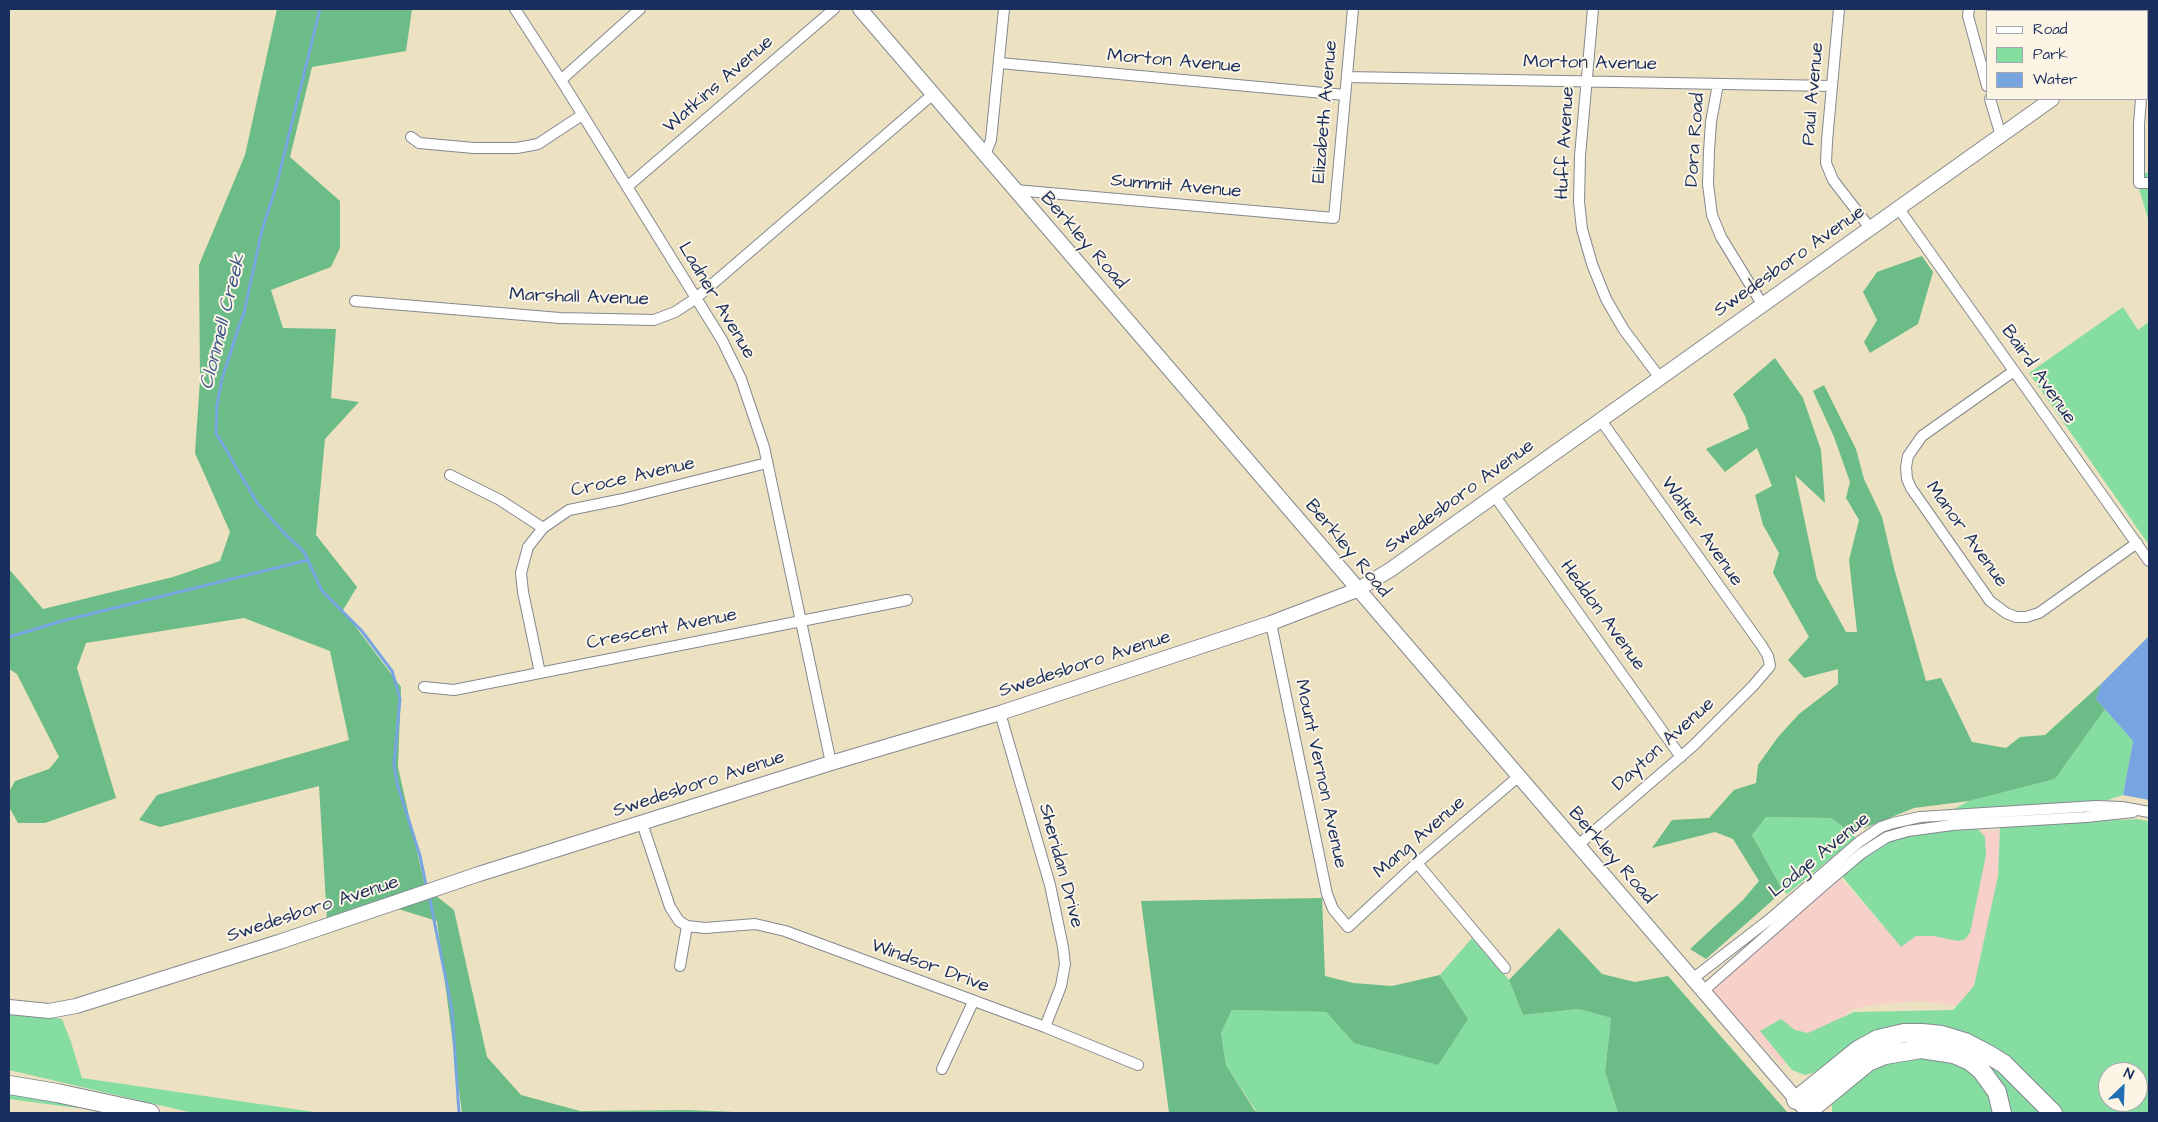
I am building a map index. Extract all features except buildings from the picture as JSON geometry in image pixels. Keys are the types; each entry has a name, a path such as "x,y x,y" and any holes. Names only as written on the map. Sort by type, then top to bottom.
{"highway":[{"path":"1802,1106 1858,1050 1878,1039 1904,1033 1922,1033 1942,1035 1966,1042 1988,1054 2004,1064 2054,1113"},
{"path":"1802,1106 1868,1062 1885,1055 1921,1049 1954,1054 1981,1070 1997,1092 2002,1113"},
{"path":"9,1085 57,1093 150,1113"}],"street":[{"name":"Ladner Avenue","path":"515,9 561,80 695,300 722,340 741,379 764,447 831,763"},
{"path":"561,80 640,9"},
{"name":"Watkins Avenue","path":"627,187 834,9"},
{"name":"Berkley Road","path":"860,9 1702,992 1802,1106"},
{"path":"985,155 991,140 1004,9"},
{"name":"Elizabeth Avenue","path":"1334,218 1353,9"},
{"name":"Huff Avenue","path":"1593,9 1580,156 1579,186 1585,241 1595,275 1609,304 1624,330 1660,378"},
{"name":"Paul Avenue","path":"1839,9 1826,162 1833,180 1870,228"},
{"path":"1969,9 1968,16 1986,82"},
{"name":"Morton Avenue","path":"1000,63 1345,95"},
{"name":"Morton Avenue","path":"1347,77 1832,86"},
{"name":"Dora Road","path":"1718,84 1709,151 1708,184 1712,215 1721,236 1762,304"},
{"name":"Marshall Avenue","path":"355,301 560,318 654,320 675,312 695,300 932,95"},
{"path":"1990,100 2000,136"},
{"name":"Swedesboro Avenue","path":"9,1008 49,1011 76,1006 285,940 479,874 831,763 1000,713 1271,623 1357,590 1390,570 2051,100"},
{"path":"2141,100 2139,124 2144,183"},
{"path":"411,137 419,143 474,148 516,148 538,144 582,115"},
{"name":"Summit Avenue","path":"1015,190 1334,218"},
{"name":"Baird Avenue","path":"1899,209 2149,561"},
{"name":"Manor Avenue","path":"2014,371 1922,436 1908,456 1906,467 1907,479 1911,488 1990,601 2006,613 2016,616 2026,617 2039,613 2137,544"},
{"name":"Walter Avenue","path":"1600,419 1762,646 1768,656 1770,666"},
{"name":"Croce Avenue","path":"540,672 521,574 528,547 543,528 569,510 623,499 767,463"},
{"path":"450,475 500,500 543,528"},
{"name":"Heddon Avenue","path":"1494,496 1681,757"},
{"name":"Crescent Avenue","path":"424,688 454,690 907,600"},
{"name":"Mount Vernon Avenue","path":"1271,623 1327,894 1333,909 1348,927"},
{"name":"Dayton Avenue","path":"1577,846 1681,757 1753,686 1770,666"},
{"name":"Sheridan Drive","path":"1000,713 1050,885 1064,947 1065,964 1061,986 1045,1027"},
{"name":"Mang Avenue","path":"1348,927 1417,862 1518,777"},
{"name":"Lodge Avenue","path":"1692,980 1770,919 1859,842 1881,827 1920,816 2110,806 2145,812"},
{"name":"Lodge Avenue","path":"1702,992 1824,884 1862,853 1887,837 1908,830 1952,825 2145,812"},
{"path":"642,823 670,907 679,921 687,926 680,966"},
{"path":"1417,862 1505,968"},
{"name":"Windsor Drive","path":"687,926 705,928 755,924 770,927 1045,1027 1138,1065"},
{"path":"942,1070 973,1002"}],"shaded area":[{"path":"2006,830 1975,1008 1921,1001 1871,1005 1851,1010 1782,1066 1708,989 1839,877 1901,945 1926,931 1975,831"}],"green space":[{"path":"277,9 412,9 406,51 312,67 290,157 340,201 340,248 331,267 271,290 283,328 336,329 331,398 359,402 325,439 316,535 357,587 343,610 401,687 398,767 425,887 454,910 487,1057 521,1095 580,1111 688,1110 758,1113 462,1113 437,921 379,903 327,920 319,786 160,827 139,820 157,795 349,740 330,651 244,618 86,643 77,668 116,798 45,823 18,823 9,807 9,792 15,781 49,769 59,757 17,674 9,669 9,569 43,609 173,577 220,561 230,532 195,453 200,380 199,265 245,155"},
{"path":"2134,172 2149,173 2149,222"},
{"path":"1922,256 1933,272 1918,324 1870,353 1864,342 1877,320 1863,292 1877,272"},
{"path":"2123,307 2138,330 2149,322 2149,545 2029,373"},
{"path":"1775,358 1803,398 1821,450 1825,503 1795,475 1817,579 1846,632 1857,632 1849,560 1859,520 1846,498 1850,482 1834,437 1813,391 1824,385 1856,449 1864,479 1882,517 1894,568 1926,681 1941,678 1972,742 2006,748 2020,737 2045,735 2101,684 2096,699 2105,709 2055,779 1969,801 1914,808 1852,833 1831,818 1766,817 1752,835 1783,891 1706,959 1690,949 1743,900 1759,881 1733,839 1715,832 1652,848 1672,820 1709,818 1734,790 1756,783 1758,765 1778,737 1799,714 1838,684 1838,669 1804,678 1788,660 1809,637 1773,573 1779,553 1763,525 1755,495 1772,486 1757,448 1725,472 1706,449 1749,429 1745,416 1733,394"},
{"path":"2105,709 2133,741 2123,795 2108,800 1952,810 1969,801 2055,779"},
{"path":"1766,817 1831,818 1856,838 1787,894 1783,891 1752,835"},
{"path":"2136,819 2149,821 2149,1113 2061,1113 2002,1051 1946,1026 1914,1023 1885,1028 1867,1036 1816,1072 1805,1075 1792,1070 1760,1031 1781,1019 1795,1030 1808,1033 1854,1012 1953,1010 1974,986 1998,876 2000,826"},
{"path":"1977,828 1985,837 1986,855 1970,933 1964,940 1957,941 1934,936 1916,936 1901,947 1841,875 1881,844 1909,833"},
{"path":"1322,898 1325,976 1353,983 1392,986 1440,975 1468,1019 1438,1065 1354,1043 1326,1012 1232,1010 1221,1033 1226,1065 1255,1111 1267,1113 1169,1113 1141,901"},
{"path":"1559,928 1602,974 1635,982 1668,976 1788,1113 1618,1113 1605,1072 1611,1018 1579,1009 1523,1015 1509,980"},
{"path":"1472,938 1509,980 1523,1015 1579,1009 1611,1018 1605,1072 1618,1113 1267,1113 1256,1111 1226,1065 1221,1033 1232,1010 1326,1012 1354,1043 1468,1019 1440,975"},
{"path":"9,1012 62,1019 82,1078 321,1113 193,1113 9,1070"},
{"path":"1913,1054 1946,1059 1973,1070 1989,1089 1996,1113 1832,1113 1832,1103 1880,1063"},
{"path":"1980,1055 2017,1086 2044,1113 2008,1113"},
{"path":"9,1089 78,1100 77,1108 9,1099"}],"water":[{"path":"2149,636 2149,800 2123,795 2133,741 2096,699 2101,684"}],"waterway":[{"name":"Clonmell Creek","path":"320,9 276,187 262,230 244,313 222,379 217,405 216,433 258,504 304,552 322,591 361,630 392,671 400,699 394,764 397,783 420,856 426,885"},
{"path":"9,637 62,621 308,560"},
{"name":"Clonmell Creek","path":"430,900 452,1010 459,1113"}]}
